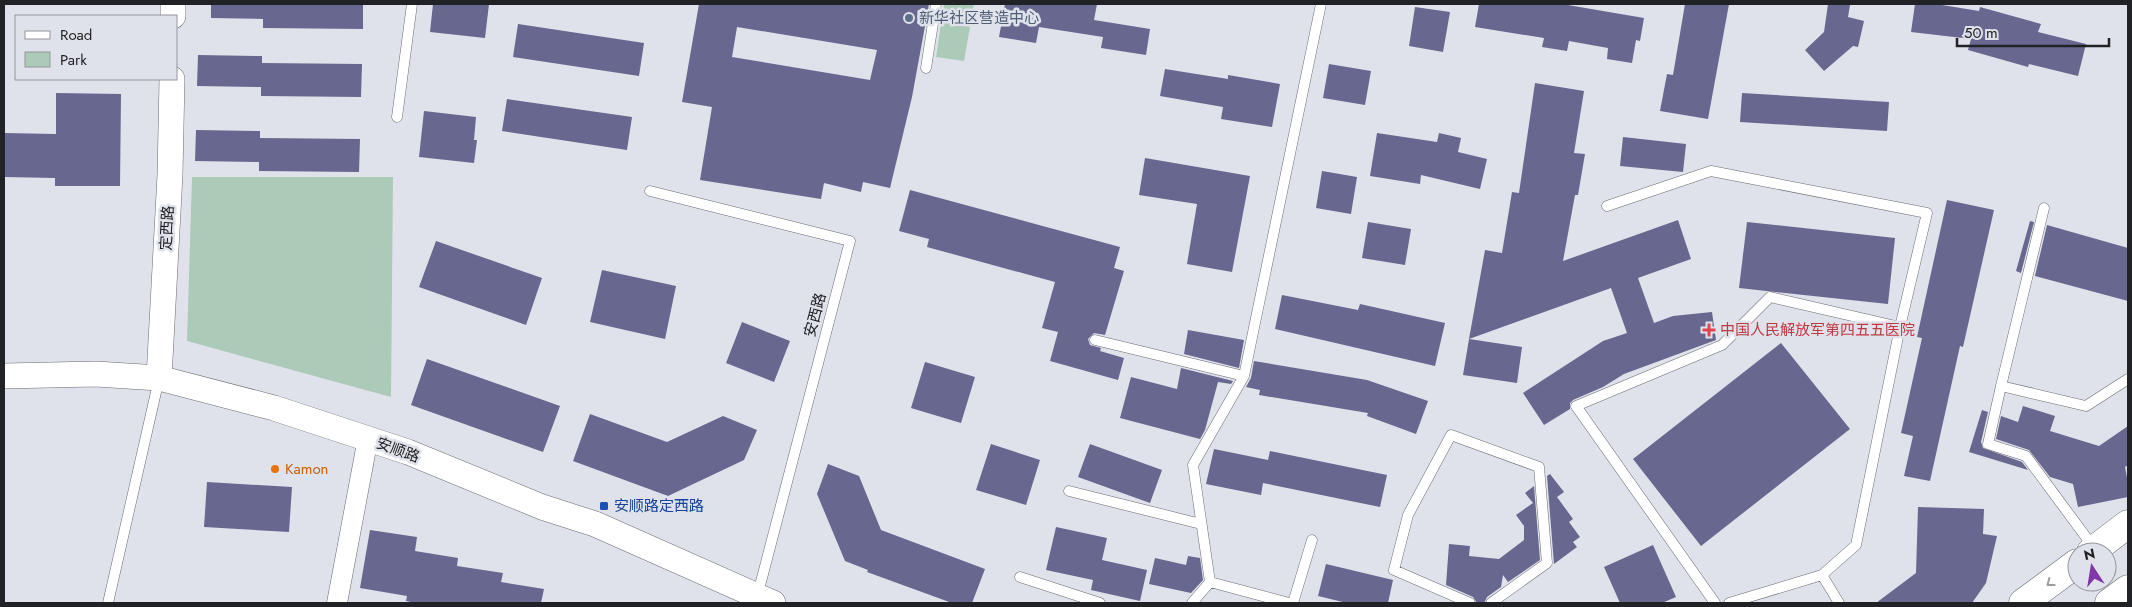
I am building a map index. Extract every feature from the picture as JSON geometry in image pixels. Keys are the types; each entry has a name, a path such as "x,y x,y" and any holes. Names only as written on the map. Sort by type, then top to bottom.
{"main road":[{"path":"2105,542 2128,524"},
{"path":"2023,603 2067,571"},
{"path":"2109,603 2128,589"}],"street":[{"name":"定西路","path":"159,378 170,175 172,80"},
{"name":"安顺路","path":"4,376 96,374 159,378 274,408 408,452 542,507 595,524 762,601"},
{"path":"337,603 368,438"}],"lane":[{"path":"397,116 412,4"},
{"path":"926,68 936,4"},
{"path":"1192,603 1210,582 1193,465 1244,376 1321,4"},
{"path":"1607,206 1710,171 1927,213 1900,327 1856,545 1822,575 1729,603"},
{"name":"安西路","path":"650,191 850,241 762,601"},
{"path":"2044,208 1988,444 2026,456 2080,542"},
{"path":"1715,603 1576,406 1722,345 1770,297 1900,327"},
{"path":"1095,340 1244,376"},
{"path":"108,603 159,378"},
{"path":"2001,386 2086,406 2128,379"},
{"path":"1470,603 1394,570 1408,515 1451,435 1539,466 1547,563 1491,603"},
{"path":"1069,491 1201,524"},
{"path":"1293,603 1312,540"},
{"path":"1822,575 1839,603"},
{"path":"1020,577 1100,603"},
{"path":"1210,582 1289,603"}],"green space":[{"path":"944,4 974,4 964,61 936,57"},
{"path":"192,177 393,177 391,397 187,341"}],"building":[{"path":"211,4 363,4 363,29 263,28 263,19 211,18"},
{"path":"433,4 489,4 485,38 430,32"},
{"path":"699,4 929,4 912,97 890,188 863,182 861,192 824,183 821,199 700,180 712,107 682,102","holes":["737,27 877,50 870,80 732,57"]},
{"path":"1005,4 1097,4 1094,20 1150,29 1146,55 1101,48 1103,37 1039,27 1036,43 999,37"},
{"path":"1479,4 1562,4 1644,18 1640,41 1636,40 1632,63 1607,59 1608,48 1569,41 1567,51 1542,47 1544,38 1475,27"},
{"path":"1685,4 1729,4 1708,119 1660,111 1667,74 1673,75"},
{"path":"1828,4 1850,5 1848,17 1864,21 1858,47 1853,46 1824,71 1805,50 1824,32"},
{"path":"1915,4 1936,4 1979,11 1980,7 2041,24 2038,32 2086,44 2078,76 2029,64 2028,67 1968,50 1971,39 1911,32"},
{"path":"1415,7 1450,12 1443,52 1409,46"},
{"path":"518,24 644,43 639,76 513,57"},
{"path":"198,55 262,56 262,63 362,64 361,97 261,96 261,87 197,86"},
{"path":"1329,64 1371,71 1365,105 1323,98"},
{"path":"1165,69 1228,79 1228,75 1280,84 1272,127 1221,119 1223,107 1160,96"},
{"path":"1535,83 1584,91 1574,153 1585,154 1578,195 1575,195 1563,261 1678,220 1691,259 1638,278 1654,323 1673,316 1712,312 1716,340 1624,374 1603,387 1573,400 1570,403 1570,409 1544,425 1523,393 1603,341 1627,333 1611,288 1469,339 1485,250 1502,253 1512,192 1519,193"},
{"path":"56,93 121,94 120,186 55,186 55,178 4,177 4,133 56,134"},
{"path":"1742,93 1889,102 1887,131 1740,122"},
{"path":"507,99 632,117 627,150 502,131"},
{"path":"424,111 476,117 474,140 477,140 474,163 419,157"},
{"path":"196,130 260,131 260,138 360,139 359,172 259,171 259,162 195,161"},
{"path":"1377,133 1437,142 1439,133 1461,138 1458,152 1487,159 1480,189 1421,175 1420,184 1370,176"},
{"path":"1623,137 1686,144 1683,172 1620,166"},
{"path":"1145,158 1250,176 1232,272 1187,264 1197,204 1139,195"},
{"path":"1322,171 1357,177 1351,214 1316,208"},
{"path":"910,190 1120,247 1114,268 1124,271 1105,335 1094,333 1088,339 1090,345 1101,348 1100,351 1124,358 1118,380 1050,361 1058,332 1042,328 1055,282 927,247 929,239 899,231"},
{"path":"1947,200 1994,210 1963,347 1960,346 1930,481 1904,476 1913,436 1901,433 1922,338 1917,337"},
{"path":"2030,221 2034,222 2021,273 2016,271"},
{"path":"1368,222 1411,229 1405,265 1362,258"},
{"path":"1747,222 1895,238 1888,304 1739,288"},
{"path":"2047,225 2128,248 2128,301 2035,276"},
{"path":"436,241 542,278 526,325 419,287"},
{"path":"602,270 676,286 665,339 590,322"},
{"path":"1282,295 1358,310 1360,304 1445,323 1435,366 1275,329"},
{"path":"742,322 790,341 774,382 726,363"},
{"path":"1188,330 1244,340 1239,368 1184,354"},
{"path":"1469,339 1522,347 1517,383 1463,375"},
{"path":"1781,343 1850,429 1701,546 1633,459"},
{"path":"427,359 560,406 543,452 411,405"},
{"path":"1254,361 1367,380 1428,401 1416,434 1367,416 1368,413 1259,395 1260,390 1246,387 1251,378"},
{"path":"925,362 975,377 961,423 911,408"},
{"path":"1181,368 1233,381 1231,384 1218,382 1205,430 1200,439 1120,418 1131,377 1177,389"},
{"path":"2023,406 2055,416 2050,431 2099,446 2128,426 2128,465 2125,467 2128,497 2078,507 2073,484 2050,477 2029,450 1996,439 2001,416 2018,422"},
{"path":"1982,410 1988,412 1981,442 1983,448 2022,462 2028,470 1969,452"},
{"path":"590,414 667,442 723,416 757,430 744,460 668,496 573,461"},
{"path":"991,444 1040,460 1026,505 976,490"},
{"path":"1090,444 1162,470 1150,503 1078,477"},
{"path":"1214,449 1268,460 1270,451 1387,475 1380,507 1263,483 1261,495 1206,484"},
{"path":"828,464 859,476 881,530 985,569 972,603 952,603 867,572 868,570 845,561 817,494"},
{"path":"1550,474 1564,492 1557,497 1573,519 1569,522 1580,537 1573,542 1577,547 1554,564 1547,476"},
{"path":"207,482 292,487 289,532 204,527"},
{"path":"1534,486 1540,560 1508,582 1503,575 1501,587 1487,597 1484,603 1477,603 1473,597 1446,585 1449,544 1470,546 1469,556 1499,559 1524,540 1524,526 1516,515 1533,503 1525,493"},
{"path":"1918,507 1984,509 1983,534 1997,536 1986,583 1972,603 1876,603 1916,573"},
{"path":"1056,527 1107,538 1102,560 1147,570 1140,601 1091,590 1093,580 1046,570"},
{"path":"370,530 417,537 415,551 458,558 457,566 503,573 501,582 544,589 541,603 416,603 406,601 407,596 360,588"},
{"path":"1653,545 1676,597 1662,603 1620,603 1604,567"},
{"path":"1188,556 1200,558 1203,580 1191,593 1149,584 1155,558 1186,565"},
{"path":"1326,564 1393,580 1388,603 1347,603 1318,596"}],"place":[{"name":"新华社区营造中心","path":"909,18"},
{"name":"中国人民解放军第四五五医院","path":"1709,330"},
{"name":"Kamon","path":"275,469"},
{"name":"安顺路定西路","path":"604,506"}]}
